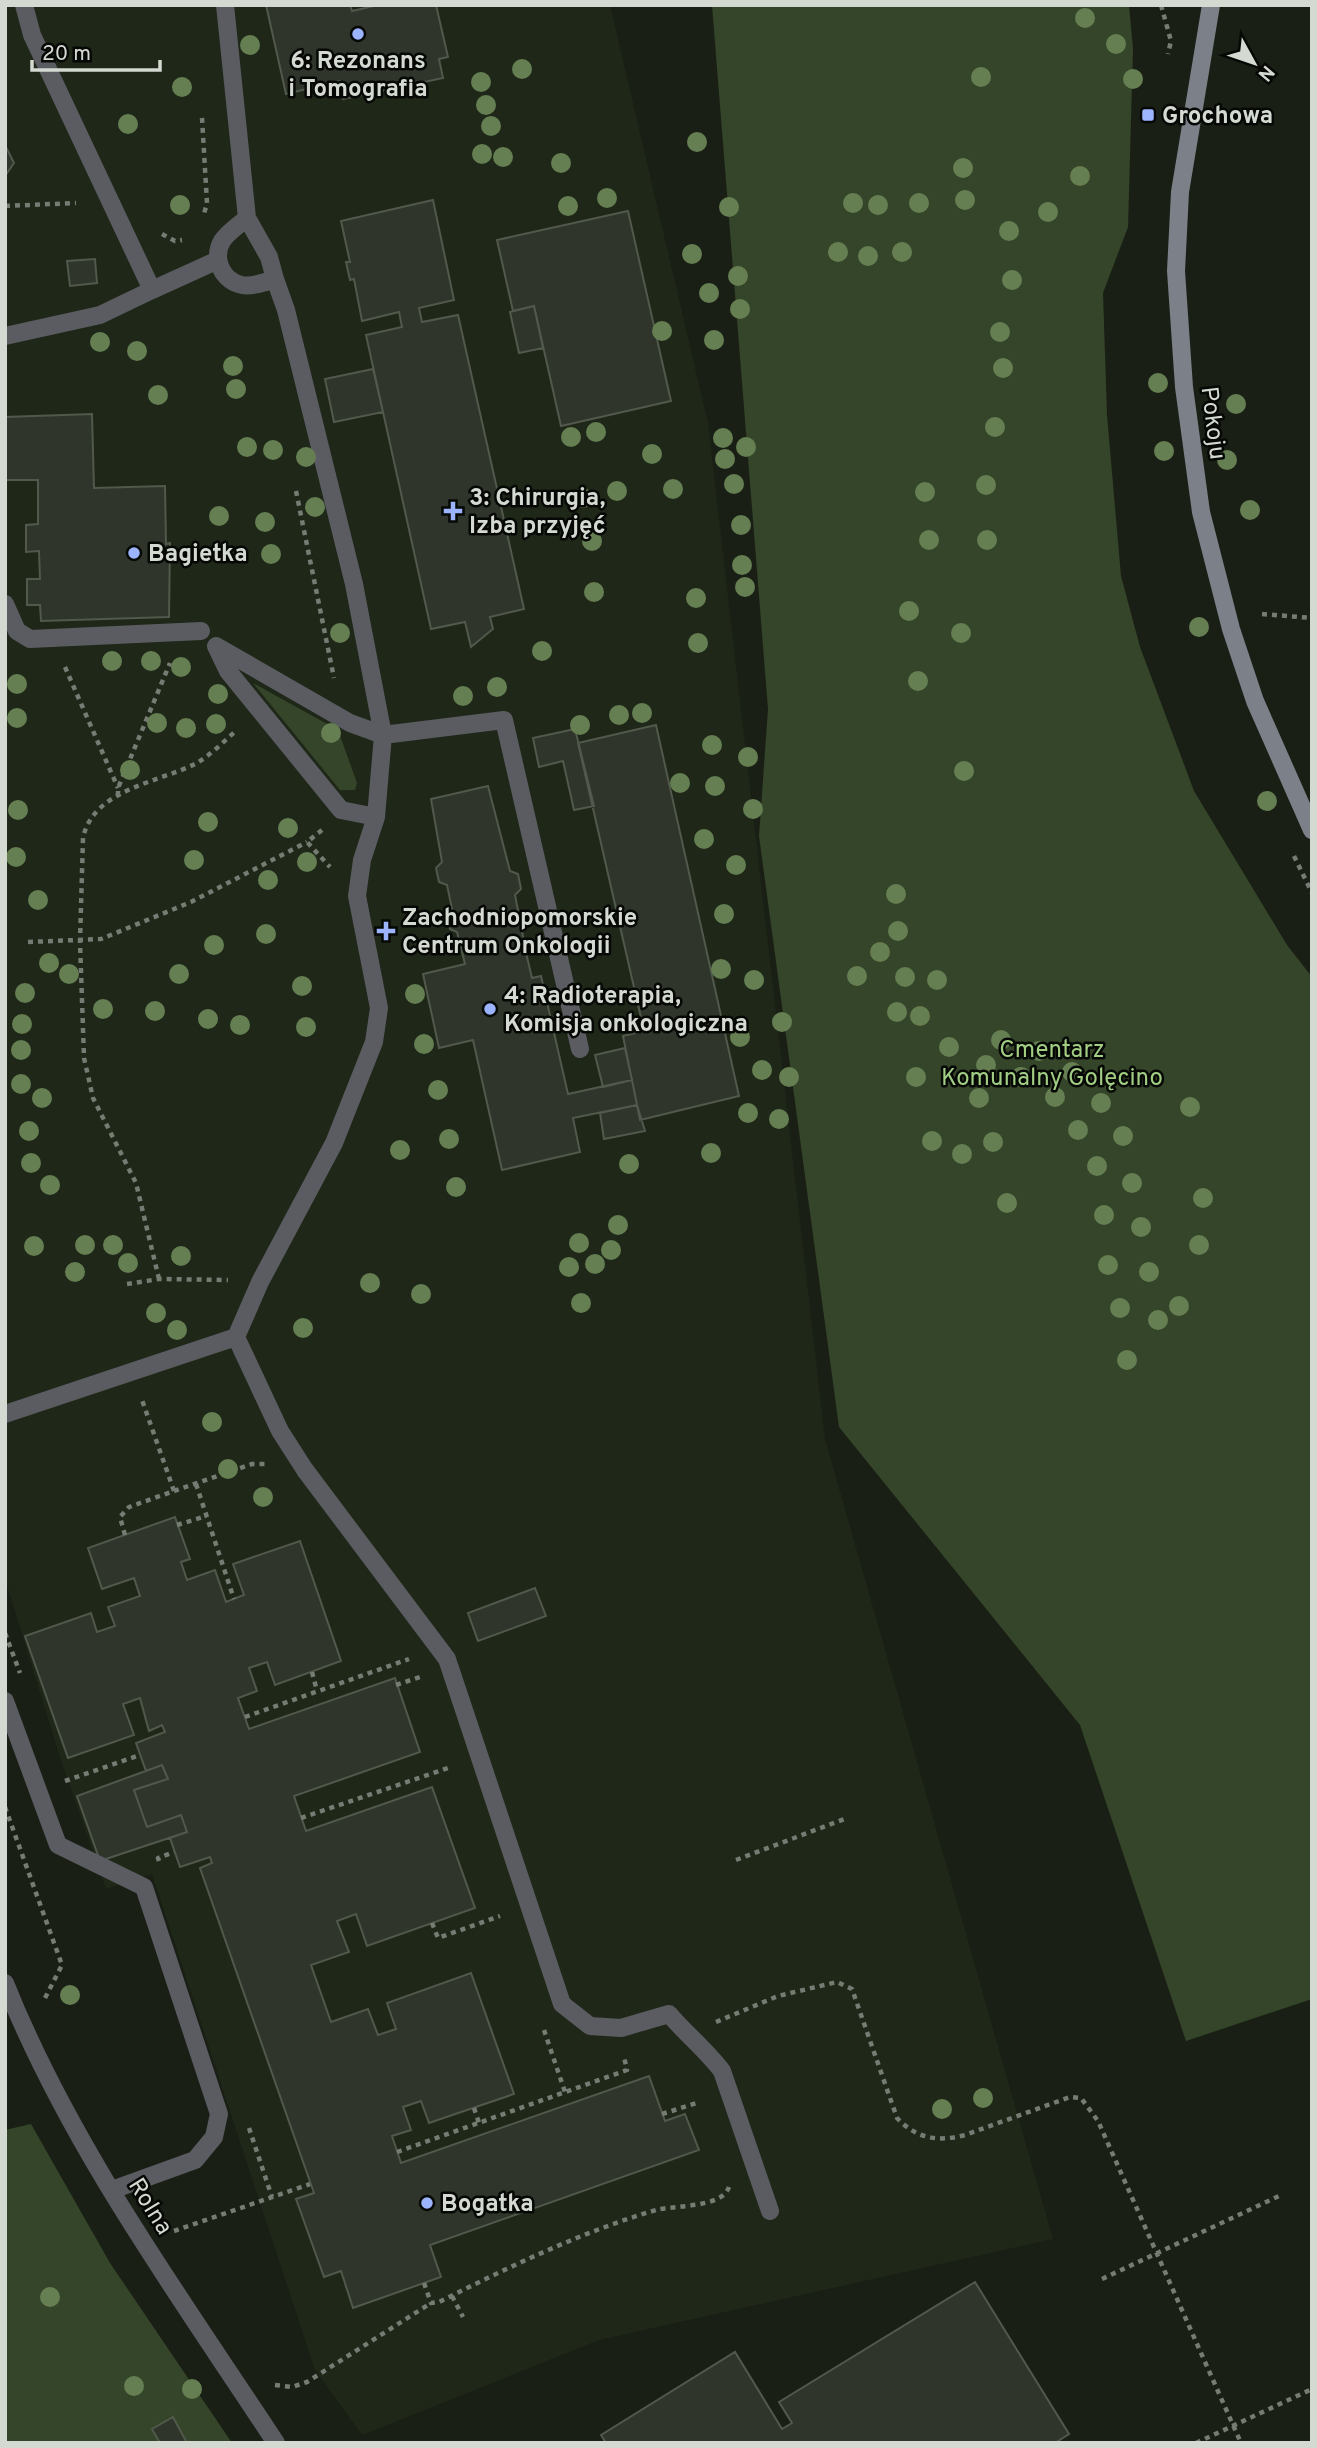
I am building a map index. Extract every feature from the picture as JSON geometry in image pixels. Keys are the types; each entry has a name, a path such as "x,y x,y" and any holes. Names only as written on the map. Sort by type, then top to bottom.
{"street":[{"path":"24,5 32,35 152,290"},
{"path":"5,1414 236,1337 260,1282 334,1143 374,1042 379,1008 357,896 362,860 376,817 383,735 354,584 286,310 269,257 247,218 225,5"},
{"name":"Pokoju","path":"1211,5 1180,192 1175,271 1184,387 1201,512 1231,629 1255,702 1312,830"},
{"path":"247,218 224,239 218,260 222,272 231,281 243,285 275,279"},
{"path":"5,336 100,315 218,260"},
{"path":"5,604 17,631 30,639 201,631"},
{"path":"376,817 341,810 228,671 216,646 335,715 383,735 504,720 580,1049"},
{"path":"236,1337 280,1432 305,1470 447,1659 562,2004 590,2026 621,2028 669,2014 691,2040 708,2052 722,2071 770,2211"},
{"path":"5,1701 58,1845 144,1886 219,2114 214,2137 195,2160 111,2190"},
{"name":"Rolna","path":"5,1983 57,2092 111,2190 276,2443"}],"path":[{"path":"1161,5 1171,41 1168,54"},
{"path":"200,227 207,203 202,111"},
{"path":"5,206 78,203"},
{"path":"130,244 158,230 175,241 187,240"},
{"path":"295,488 339,702 335,715"},
{"path":"1262,614 1312,618"},
{"path":"118,796 118,788 174,654 179,632"},
{"path":"52,638 118,788"},
{"path":"159,1279 136,1183 93,1098 84,1058 80,942 86,824 98,808 118,796 203,759 237,730 241,721"},
{"path":"28,942 80,942 101,939 191,902 307,842"},
{"path":"127,1284 159,1279 260,1282"},
{"path":"133,1372 174,1491"},
{"path":"125,1535 120,1517 129,1507 252,1464 266,1464 276,1470"},
{"path":"196,1484 234,1599"},
{"path":"177,1525 206,1516"},
{"path":"5,1633 23,1683"},
{"path":"410,1650 425,1689"},
{"path":"244,1717 413,1657"},
{"path":"312,1672 317,1691"},
{"path":"396,1685 420,1677"},
{"path":"447,1754 457,1779"},
{"path":"59,1784 140,1755"},
{"path":"301,1818 452,1766"},
{"path":"5,1807 62,1965 43,2003"},
{"path":"736,1860 847,1818"},
{"path":"432,1923 438,1938 506,1914"},
{"path":"691,2040 705,2026 778,1996 837,1982 844,1983 852,1989 897,2118 908,2130 929,2139 948,2139 1070,2097 1081,2098 1098,2120 1241,2443"},
{"path":"397,2152 627,2070 624,2056 635,2054"},
{"path":"662,2114 707,2099"},
{"path":"474,2108 479,2123"},
{"path":"269,2383 292,2387 307,2382 431,2303 452,2296 526,2259 622,2221 659,2210 719,2199 727,2192 732,2179"},
{"path":"166,2234 310,2184"},
{"path":"1102,2279 1279,2196"},
{"path":"424,2283 431,2303"},
{"path":"452,2296 463,2317"},
{"path":"1196,2443 1312,2389"}],"shaded area":[{"name":"Zachodniopomorskie Centrum Onkologii","path":"5,5 610,5 708,423 825,1439 1053,2239 599,2340 362,2435 315,2370 152,1874 106,1889 60,1757 5,1579"}],"green space":[{"name":"Cmentarz Komunalny Golęcino","path":"712,5 1129,5 1133,49 1128,227 1103,293 1107,415 1121,576 1140,647 1194,791 1287,945 1312,977 1312,1999 1186,2041 1080,1725 839,1427 759,836 768,709"},
{"path":"253,683 338,730 357,783 355,790 340,790"},
{"path":"31,2124 110,2263 232,2443 5,2443 5,2130"}],"building":[{"name":"6: Rezonans i Tomografia","path":"266,5 350,5 352,11 378,5 436,5 448,57 439,59 443,78 343,99 340,81 286,94"},
{"path":"5,145 14,163 5,176"},
{"name":"3: Chirurgia, Izba przyjęć","path":"433,200 454,300 419,308 422,322 458,315 524,609 490,617 493,629 471,647 465,622 431,629 366,335 402,327 399,312 362,321 354,279 350,280 346,262 350,262 341,221"},
{"path":"628,211 671,401 561,426 534,306 513,311 497,240"},
{"path":"95,259 97,283 70,286 67,261"},
{"path":"534,306 543,348 519,353 510,312"},
{"path":"373,369 383,412 334,422 325,379"},
{"path":"92,414 94,488 165,486 166,544 170,543 169,617 41,621 40,605 27,605 27,579 40,579 39,551 26,552 26,525 38,524 38,480 6,480 5,522 5,417"},
{"path":"656,725 739,1096 640,1120 623,1036 644,1031 578,743"},
{"path":"575,729 594,806 574,810 563,761 539,767 533,738"},
{"name":"4: Radioterapia, Komisja onkologiczna","path":"488,786 510,871 518,874 521,889 515,895 527,957 532,978 541,976 568,1094 632,1080 637,1105 573,1118 580,1152 502,1170 473,1040 439,1048 423,974 465,964 457,932 450,929 447,915 452,909 447,885 439,882 436,868 442,862 431,799"},
{"path":"625,1048 632,1080 603,1087 595,1055"},
{"path":"637,1105 645,1131 604,1139 600,1113"},
{"path":"175,1517 190,1559 181,1562 187,1580 215,1570 226,1602 244,1595 233,1564 300,1541 341,1661 275,1685 267,1662 249,1668 257,1691 238,1698 249,1729 395,1678 420,1752 294,1796 306,1831 432,1787 475,1908 367,1946 356,1914 337,1921 349,1952 311,1965 331,2022 368,2009 378,2035 396,2029 387,2003 471,1973 514,2094 429,2123 421,2101 403,2107 411,2130 392,2136 401,2163 649,2076 665,2121 685,2114 699,2150 430,2245 441,2277 353,2308 341,2271 324,2277 296,2199 314,2193 200,1868 212,1863 210,1857 180,1867 170,1838 187,1832 181,1815 147,1827 134,1790 168,1779 162,1765 146,1771 136,1743 165,1732 162,1725 149,1731 140,1698 123,1704 134,1735 68,1758 25,1636 91,1613 97,1632 115,1626 108,1607 140,1596 134,1578 102,1589 88,1548"},
{"path":"535,1588 546,1616 478,1641 468,1613"},
{"path":"162,1765 168,1779 134,1790 147,1827 181,1815 187,1832 100,1861 77,1796"},
{"path":"975,2282 1069,2434 1055,2443 606,2443 601,2435 735,2352 782,2429 792,2423 779,2402"},
{"path":"173,2417 187,2443 160,2443 152,2429"}],"place":[{"name":"6: Rezonans i Tomografia","path":"358,34"},
{"name":"Grochowa","path":"1148,115"},
{"name":"3: Chirurgia, Izba przyjęć","path":"453,511"},
{"name":"Bagietka","path":"134,553"},
{"name":"Zachodniopomorskie Centrum Onkologii","path":"386,931"},
{"name":"4: Radioterapia, Komisja onkologiczna","path":"490,1009"},
{"name":"Bogatka","path":"427,2203"}]}
